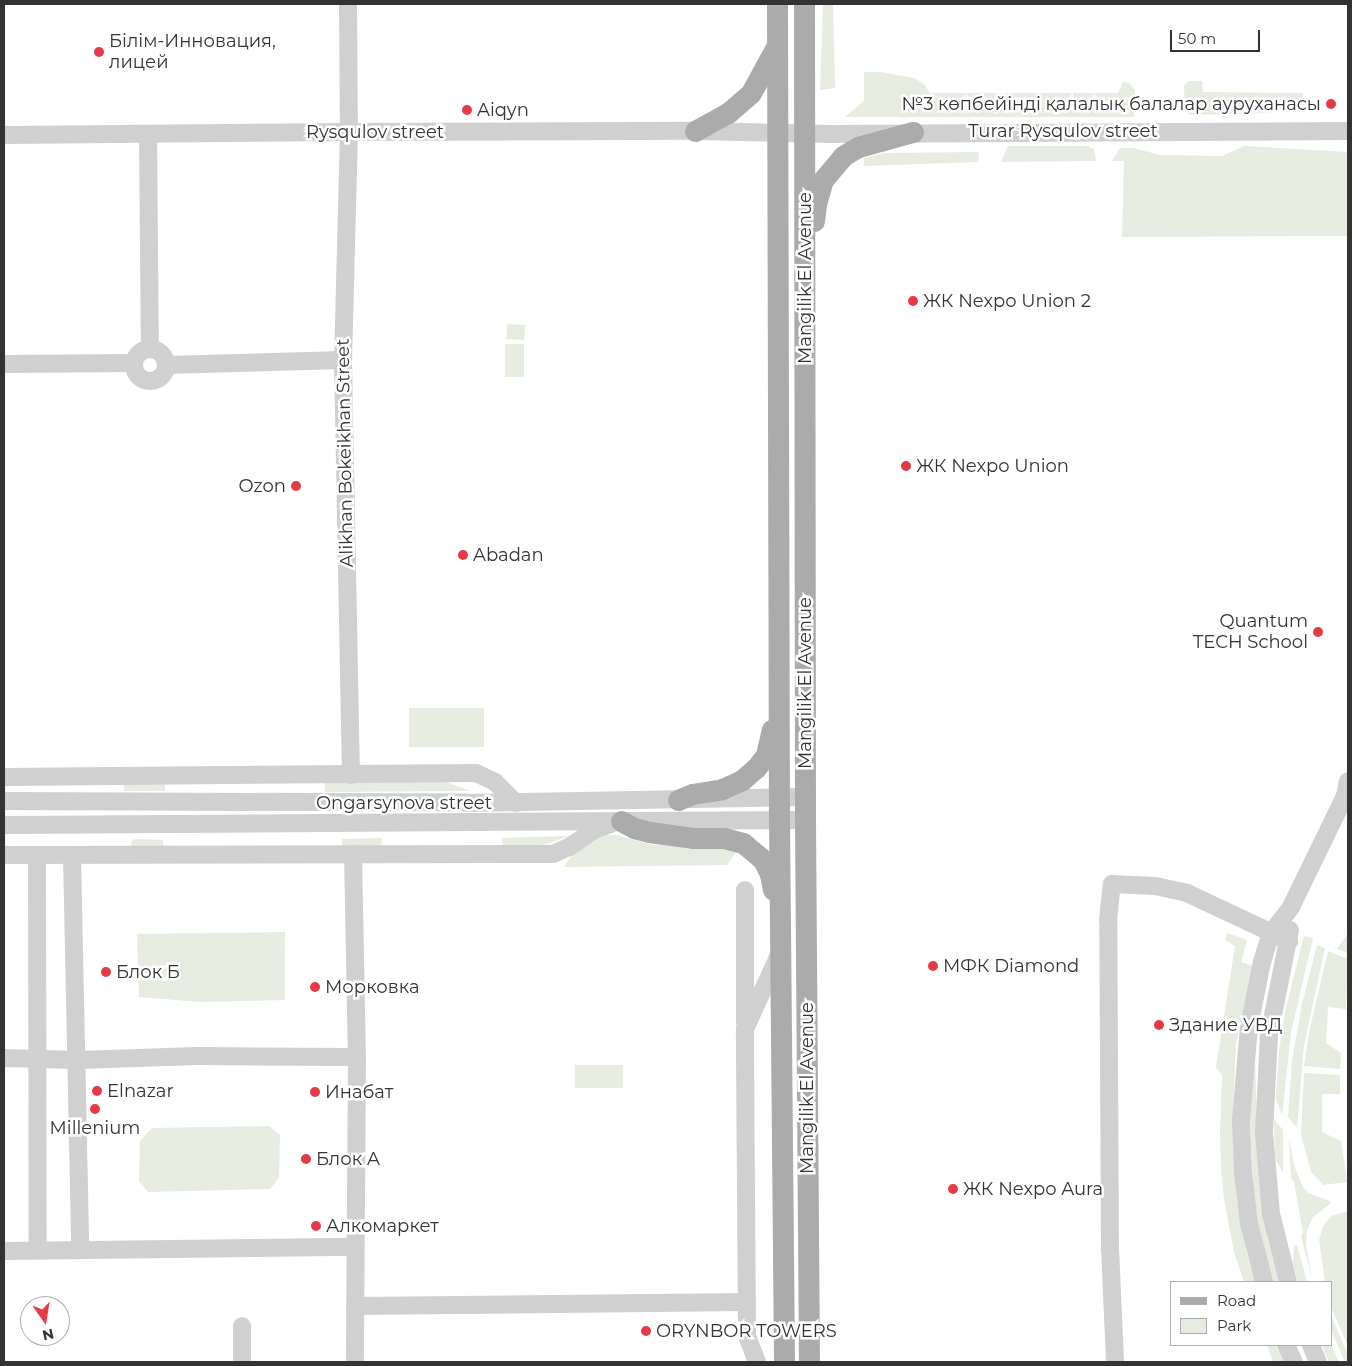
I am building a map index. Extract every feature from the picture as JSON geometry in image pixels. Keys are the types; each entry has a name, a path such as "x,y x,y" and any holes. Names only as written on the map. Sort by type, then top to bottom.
{"main road":[{"name":"Mangilik El Avenue","path":"777,4 779,820 782,944 784,1362"},
{"name":"Mangilik El Avenue","path":"804,4 808,1362"},
{"path":"695,131 728,113 751,93 777,44"},
{"path":"805,323 816,204 823,180 843,156 858,148 913,132"},
{"path":"678,800 692,794 722,789 742,780 756,768 766,754 772,740 774,699 780,668"},
{"path":"621,821 634,828 649,832 693,838 724,838 743,843 757,853 770,874 775,916 782,944"}],"street":[{"name":"Alikhan Bokeikhan Street","path":"348,4 349,132 343,360 351,775"},
{"name":"Rysqulov street","path":"4,136 349,132 695,131 778,134"},
{"name":"Turar Rysqulov street","path":"778,134 1348,131"},
{"path":"148,134 150,349"},
{"path":"150,349 160,352 166,365 162,377 149,382 139,378 133,363 137,354 150,349"},
{"path":"166,365 343,360"},
{"path":"4,364 133,363"},
{"path":"4,777 476,773 495,782 516,803"},
{"path":"1264,1281 1246,1205 1241,1120 1249,1027 1262,962 1271,933 1291,907 1347,791"},
{"name":"Ongarsynova street","path":"4,801 516,803 805,797"},
{"path":"4,816 143,815 147,811 144,805 123,802"},
{"path":"204,824 197,821 197,817 358,815 410,803"},
{"name":"Ongarsynova street","path":"4,825 805,820"},
{"path":"4,855 553,854 570,847 596,829 621,821"},
{"path":"353,854 357,1057 355,1362"},
{"path":"37,855 36,1059 38,1250"},
{"path":"72,855 78,1060 80,1250"},
{"path":"1114,1362 1110,1249 1108,920 1112,884 1155,886 1188,893 1289,941"},
{"path":"744,890 747,1362"},
{"path":"1288,1281 1271,1214 1264,1133 1269,1035 1273,1006 1289,941 1291,907"},
{"path":"745,1029 782,944"},
{"path":"4,1058 78,1060 197,1056 357,1057"},
{"path":"4,1251 355,1247"},
{"path":"355,1306 747,1302"},
{"path":"242,1326 242,1362"},
{"path":"747,1336 757,1362"},
{"path":"1286,1346 1294,1362"},
{"path":"1311,1346 1318,1362"}],"green space":[{"path":"823,4 833,4 835,88 820,90"},
{"path":"864,72 881,72 914,78 924,84 930,93 1118,93 1123,82 1129,83 1135,90 1134,117 845,117 864,101"},
{"path":"1189,81 1202,81 1203,92 1303,93 1303,100 1301,104 1267,113 1190,115 1185,110 1184,85"},
{"path":"1008,146 1087,146 1094,149 1096,161 1001,162"},
{"path":"1244,146 1348,152 1348,236 1122,237 1124,161 1112,161 1120,148 1134,148 1160,155 1222,156"},
{"path":"979,152 978,162 864,166 864,158 884,153"},
{"path":"507,324 525,325 524,340 506,339"},
{"path":"505,344 524,344 524,377 505,377"},
{"path":"409,708 484,708 484,747 409,747"},
{"path":"124,781 165,781 165,791 124,791"},
{"path":"325,782 446,782 471,791 325,792"},
{"path":"599,835 616,835 653,845 713,844 739,848 727,865 564,867 572,854"},
{"path":"568,836 536,846 503,845 502,843 502,838"},
{"path":"382,838 381,846 342,848 342,839"},
{"path":"134,839 163,840 163,849 132,847 131,842"},
{"path":"285,932 285,1000 199,1002 139,997 137,934"},
{"path":"1227,933 1247,940 1241,962 1253,966 1236,1044 1233,1113 1237,1202 1248,1258 1255,1281 1244,1281 1234,1252 1224,1199 1221,1169 1222,1075 1216,1067 1235,946 1225,940"},
{"path":"1348,933 1348,953 1337,949"},
{"path":"1304,936 1313,938 1291,1032 1282,1116 1276,1099 1279,1051 1285,1012"},
{"path":"1317,945 1325,948 1304,1045 1297,1128 1288,1117 1292,1061 1302,1004"},
{"path":"1328,951 1348,959 1346,1009 1328,1007 1326,1043 1341,1053 1340,1069 1304,1066 1310,1028"},
{"path":"1255,1051 1257,1141 1262,1206 1268,1241 1279,1281 1272,1281 1271,1279 1258,1222 1253,1187 1250,1115"},
{"path":"575,1065 623,1065 623,1088 575,1088"},
{"path":"1304,1073 1340,1075 1340,1094 1322,1094 1322,1132 1341,1141 1347,1182 1323,1185 1311,1172 1301,1135"},
{"path":"1274,1119 1283,1130 1283,1173 1275,1158"},
{"path":"269,1126 280,1135 279,1178 270,1189 148,1192 139,1181 140,1141 152,1128"},
{"path":"1289,1139 1295,1168 1303,1187 1308,1193 1330,1201 1330,1204 1313,1217 1307,1231 1306,1245 1312,1279 1301,1236 1303,1233 1294,1182 1291,1178"},
{"path":"1348,1211 1348,1346 1332,1309 1332,1281 1325,1281 1319,1240 1323,1226 1331,1216"},
{"path":"1297,1245 1307,1281 1298,1281 1293,1264 1294,1246"},
{"path":"1332,1317 1348,1355 1348,1362 1345,1362 1332,1332"},
{"path":"1267,1346 1276,1346 1284,1362 1273,1362"},
{"path":"1322,1346 1332,1346 1339,1362 1329,1362"}],"place":[{"name":"Білім-Инновация, лицей","path":"99,52"},
{"name":"№3 көпбейінді қалалық балалар ауруханасы","path":"1331,104"},
{"name":"Aiqyn","path":"467,110"},
{"name":"ЖК Nexpo Union 2","path":"913,301"},
{"name":"ЖК Nexpo Union","path":"906,466"},
{"name":"Ozon","path":"296,486"},
{"name":"Abadan","path":"463,555"},
{"name":"Quantum TECH School","path":"1318,632"},
{"name":"МФК Diamond","path":"933,966"},
{"name":"Блок Б","path":"106,972"},
{"name":"Морковка","path":"315,987"},
{"name":"Здание УВД","path":"1159,1025"},
{"name":"Elnazar","path":"97,1091"},
{"name":"Инабат","path":"315,1092"},
{"name":"Millenium","path":"95,1109"},
{"name":"Блок А","path":"306,1159"},
{"name":"ЖК Nexpo Aura","path":"953,1189"},
{"name":"Алкомаркет","path":"316,1226"},
{"name":"ORYNBOR TOWERS","path":"646,1331"}]}
